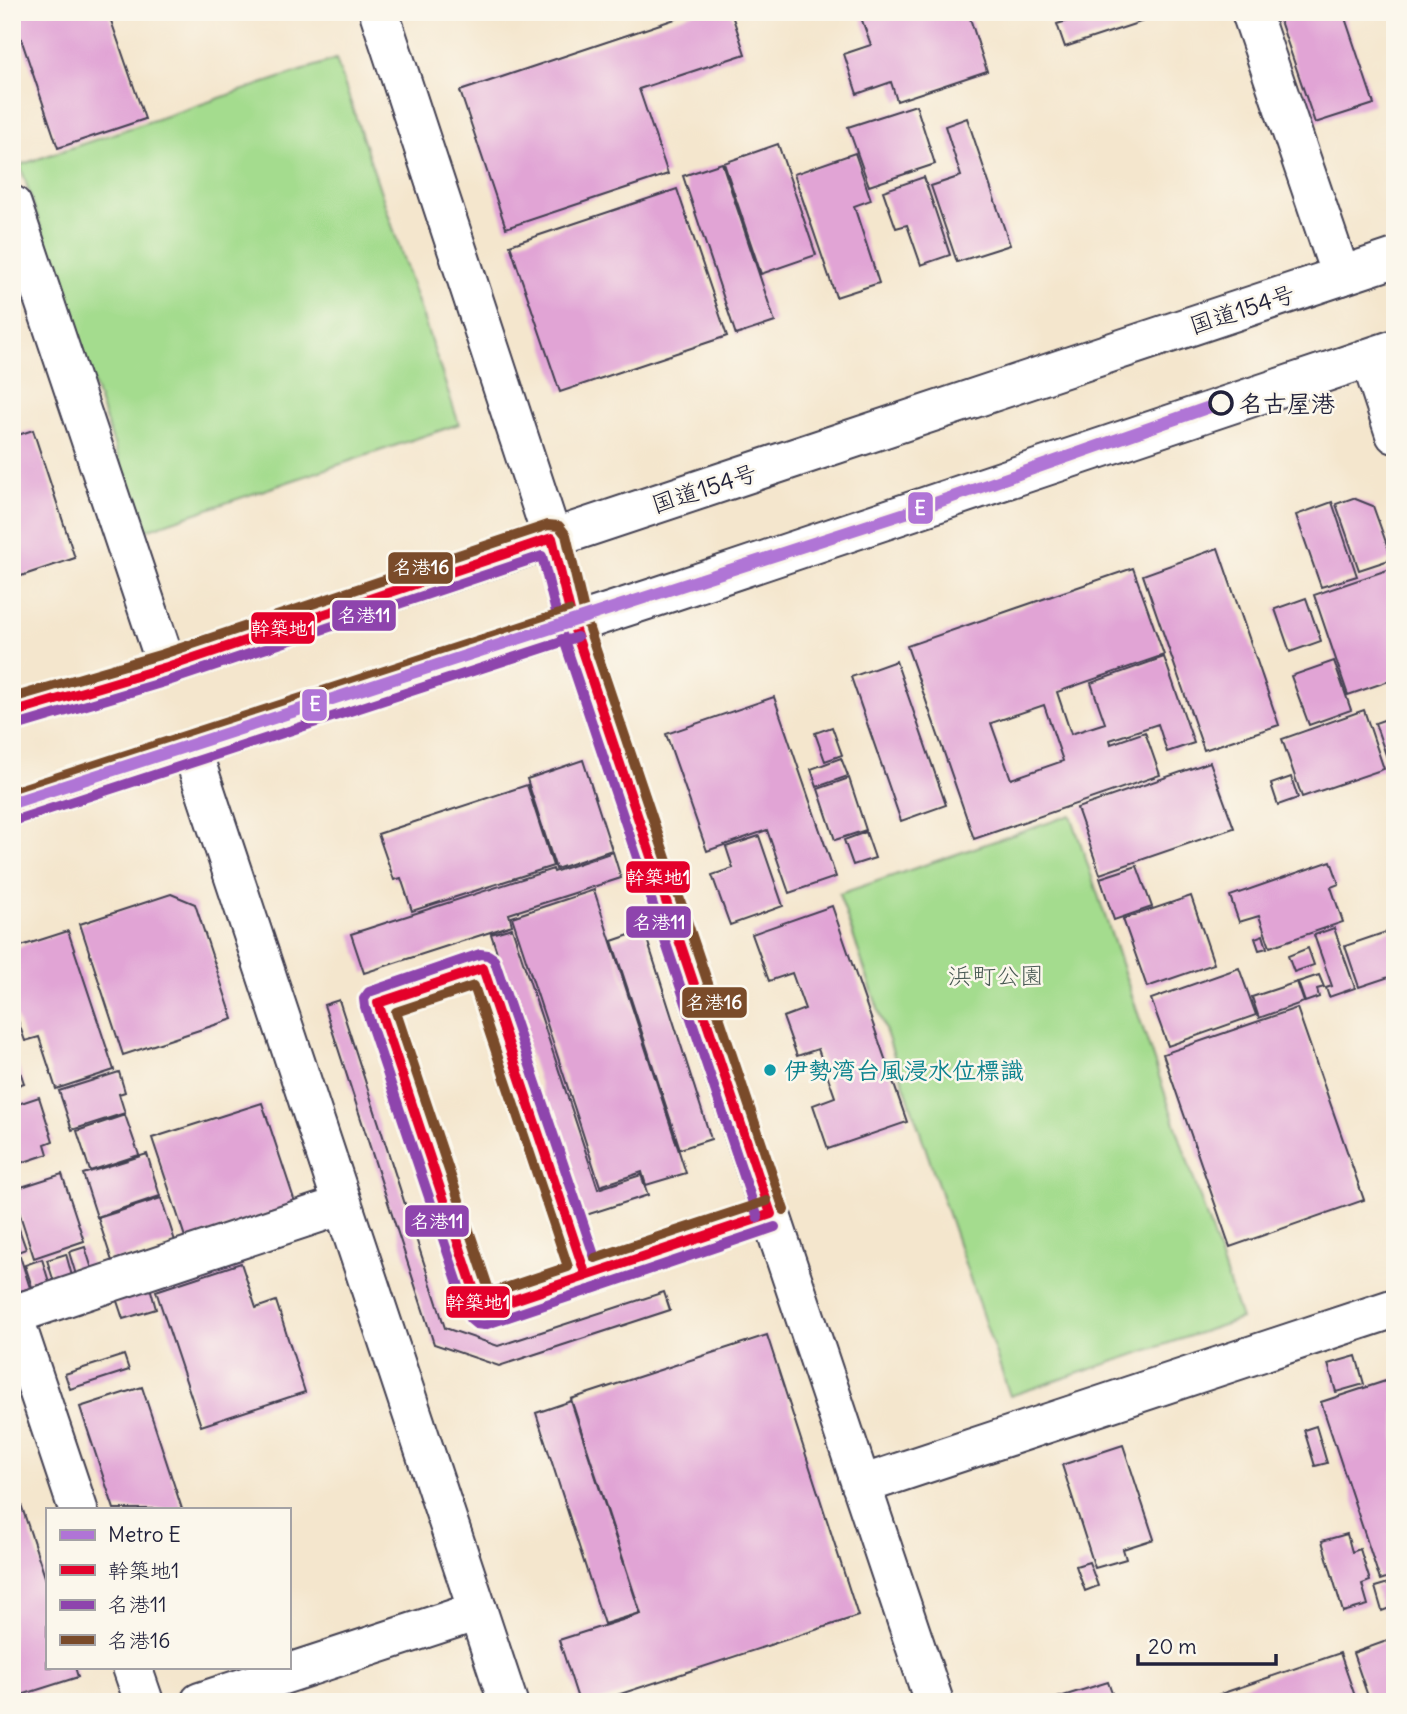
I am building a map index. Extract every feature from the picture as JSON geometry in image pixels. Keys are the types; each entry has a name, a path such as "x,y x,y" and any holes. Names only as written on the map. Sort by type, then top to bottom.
{"main road":[{"path":"379,12 552,538 573,624 934,1702"},
{"path":"1251,12 1341,276"},
{"path":"12,205 167,667"},
{"name":"国道154号","path":"12,713 167,667 1395,258"},
{"path":"12,807 573,624 1382,354 1395,434"},
{"path":"191,748 508,1702"},
{"path":"78,1508 13,1315 343,1205"},
{"path":"862,1485 1395,1308"},
{"path":"200,1702 478,1611"},
{"path":"132,1668 144,1702"}],"lane":[{"path":"586,1276 483,968 378,1003 481,1311 586,1276 771,1214"}],"green space":[{"path":"336,59 459,424 143,531 20,165"},
{"name":"浜町公園","path":"1071,815 1241,1319 1010,1396 839,894"}],"building":[{"path":"12,12 108,12 145,119 58,148"},
{"path":"696,12 731,12 745,54 639,89 668,174 506,228 460,91"},
{"path":"859,12 968,12 987,71 897,101 891,82 857,94 844,54 871,45"},
{"path":"1064,12 1168,13 1065,47 1057,24 1067,21"},
{"path":"1277,12 1343,12 1374,104 1315,123"},
{"path":"916,105 935,164 869,186 848,127"},
{"path":"967,118 1010,245 957,262 931,186 961,176 945,126"},
{"path":"778,144 816,255 761,274 724,163"},
{"path":"855,153 871,200 854,206 879,283 836,297 794,174"},
{"path":"722,163 775,322 736,335 683,176"},
{"path":"924,177 950,255 921,265 907,225 896,228 883,191"},
{"path":"677,189 727,336 560,392 510,245"},
{"path":"33,430 75,558 12,579 12,437"},
{"path":"1353,498 1373,506 1392,559 1359,570 1336,504"},
{"path":"1332,502 1357,576 1321,587 1296,515"},
{"path":"1218,548 1279,725 1204,750 1143,575"},
{"path":"1133,568 1164,655 1057,692 1071,734 1105,723 1091,683 1164,657 1194,743 1167,752 1158,724 1110,740 1111,744 1145,732 1160,775 974,839 907,646","holes":["1044,705 1063,761 1011,779 991,723"]},
{"path":"1390,569 1395,584 1395,679 1348,695 1314,595"},
{"path":"1306,598 1321,641 1290,652 1275,609"},
{"path":"896,661 946,805 901,821 851,677"},
{"path":"1334,661 1351,710 1309,725 1291,676"},
{"path":"774,697 836,877 789,893 767,830 707,851 666,734"},
{"path":"1364,710 1384,769 1302,797 1282,739"},
{"path":"1395,716 1395,778 1394,778 1375,723"},
{"path":"832,727 842,755 825,761 815,733"},
{"path":"841,758 848,776 817,787 811,769"},
{"path":"583,760 612,850 556,869 527,779"},
{"path":"1210,762 1234,828 1100,874 1077,808"},
{"path":"1291,777 1298,798 1278,805 1271,784"},
{"path":"849,778 866,830 835,840 818,789"},
{"path":"527,785 553,866 412,911 401,878 394,880 378,834"},
{"path":"866,832 875,858 853,865 844,840"},
{"path":"759,836 783,906 730,925 712,875 733,868 726,847"},
{"path":"613,852 621,878 509,914 512,925 364,973 351,934"},
{"path":"1331,861 1339,884 1331,887 1343,922 1270,947 1259,916 1239,922 1230,896"},
{"path":"1137,866 1152,907 1114,920 1100,878"},
{"path":"594,890 686,1173 646,1185 642,1172 600,1186 512,917"},
{"path":"171,894 195,904 233,1019 123,1055 80,924"},
{"path":"1191,896 1214,964 1147,987 1123,919"},
{"path":"832,906 907,1122 828,1149 813,1105 835,1097 818,1049 797,1056 783,1017 805,1009 792,973 769,981 752,934"},
{"path":"512,928 598,1189 641,1175 648,1195 583,1216 491,934"},
{"path":"1334,928 1355,988 1329,997 1326,988 1332,986 1314,935"},
{"path":"1395,929 1395,975 1359,987 1345,946"},
{"path":"644,930 711,1139 680,1149 612,941"},
{"path":"68,931 114,1070 56,1089 39,1037 25,1041 12,1003 12,949"},
{"path":"1263,935 1267,948 1259,950 1255,938"},
{"path":"1308,948 1314,965 1294,972 1288,956"},
{"path":"1239,968 1256,1015 1168,1046 1151,999"},
{"path":"1319,975 1324,987 1317,989 1319,997 1305,1002 1298,982"},
{"path":"1297,982 1304,1002 1259,1018 1252,997"},
{"path":"339,1000 445,1328 498,1346 664,1292 670,1310 499,1366 434,1344 324,1005"},
{"path":"1297,1008 1364,1200 1230,1247 1163,1054"},
{"path":"12,1048 24,1083 12,1087"},
{"path":"119,1072 125,1092 119,1094 125,1113 72,1130 59,1091"},
{"path":"39,1097 53,1141 45,1144 48,1154 12,1166 12,1106"},
{"path":"262,1103 296,1205 186,1240 152,1138"},
{"path":"125,1115 139,1155 90,1171 77,1131"},
{"path":"147,1154 160,1196 97,1217 83,1174"},
{"path":"62,1174 84,1241 34,1258 12,1190"},
{"path":"161,1198 175,1241 112,1261 98,1218"},
{"path":"12,1209 26,1249 12,1254"},
{"path":"85,1247 92,1269 76,1275 69,1252"},
{"path":"66,1254 72,1276 54,1282 47,1260"},
{"path":"20,1256 30,1288 12,1294 12,1259"},
{"path":"42,1259 49,1282 32,1287 25,1265"},
{"path":"241,1263 256,1308 276,1301 305,1392 201,1426 156,1291"},
{"path":"150,1287 156,1309 123,1319 116,1298"},
{"path":"767,1335 858,1616 596,1702 579,1702 559,1640 641,1614 571,1399"},
{"path":"124,1355 129,1370 70,1389 65,1374"},
{"path":"1356,1356 1364,1384 1336,1392 1328,1364"},
{"path":"1395,1378 1395,1575 1380,1580 1321,1402"},
{"path":"142,1387 182,1508 114,1508 80,1407"},
{"path":"571,1401 640,1613 604,1624 536,1413"},
{"path":"1316,1426 1327,1463 1315,1466 1304,1430"},
{"path":"1123,1445 1154,1539 1123,1549 1126,1559 1095,1568 1062,1465"},
{"path":"12,1477 46,1580 46,1668 75,1668 78,1677 12,1698"},
{"path":"1347,1534 1352,1552 1360,1549 1370,1581 1362,1584 1368,1605 1343,1612 1322,1541"},
{"path":"1089,1562 1098,1586 1085,1591 1076,1566"},
{"path":"1395,1581 1395,1606 1382,1611 1375,1587"},
{"path":"1395,1638 1395,1702 1370,1702 1353,1653"},
{"path":"1340,1653 1357,1702 1200,1702 1200,1701"},
{"path":"1108,1682 1115,1702 1047,1702 1047,1701"}],"metro line":[{"name":"E","path":"12,803 921,508 1221,403"}],"transit line":[{"name":"名港16","path":"12,698 163,654 548,525 559,526 566,535 586,620 784,1210"},
{"name":"幹築地1","path":"552,538 573,624 771,1214"},
{"name":"幹築地1","path":"12,713 167,667 552,538"},
{"name":"名港11","path":"16,726 171,680 542,556 560,628 758,1218"},
{"name":"名港16","path":"12,792 569,611"},
{"name":"幹築地1","path":"12,807 573,624"},
{"name":"名港11","path":"16,820 577,637"},
{"name":"名港11","path":"589,1290 484,1325 476,1324 470,1319 365,1007 364,999 369,992 480,954 494,959 595,1258"},
{"name":"幹築地1","path":"378,1003 483,968 586,1276"},
{"name":"名港16","path":"474,986 568,1267 490,1293 396,1012 474,986"},
{"name":"幹築地1","path":"378,1003 481,1311 771,1214"},
{"name":"名港16","path":"595,1258 767,1201"},
{"name":"名港11","path":"592,1289 775,1227"}],"place":[{"name":"名古屋港","path":"1221,403"},
{"name":"伊勢湾台風浸水位標識","path":"770,1070"}]}
